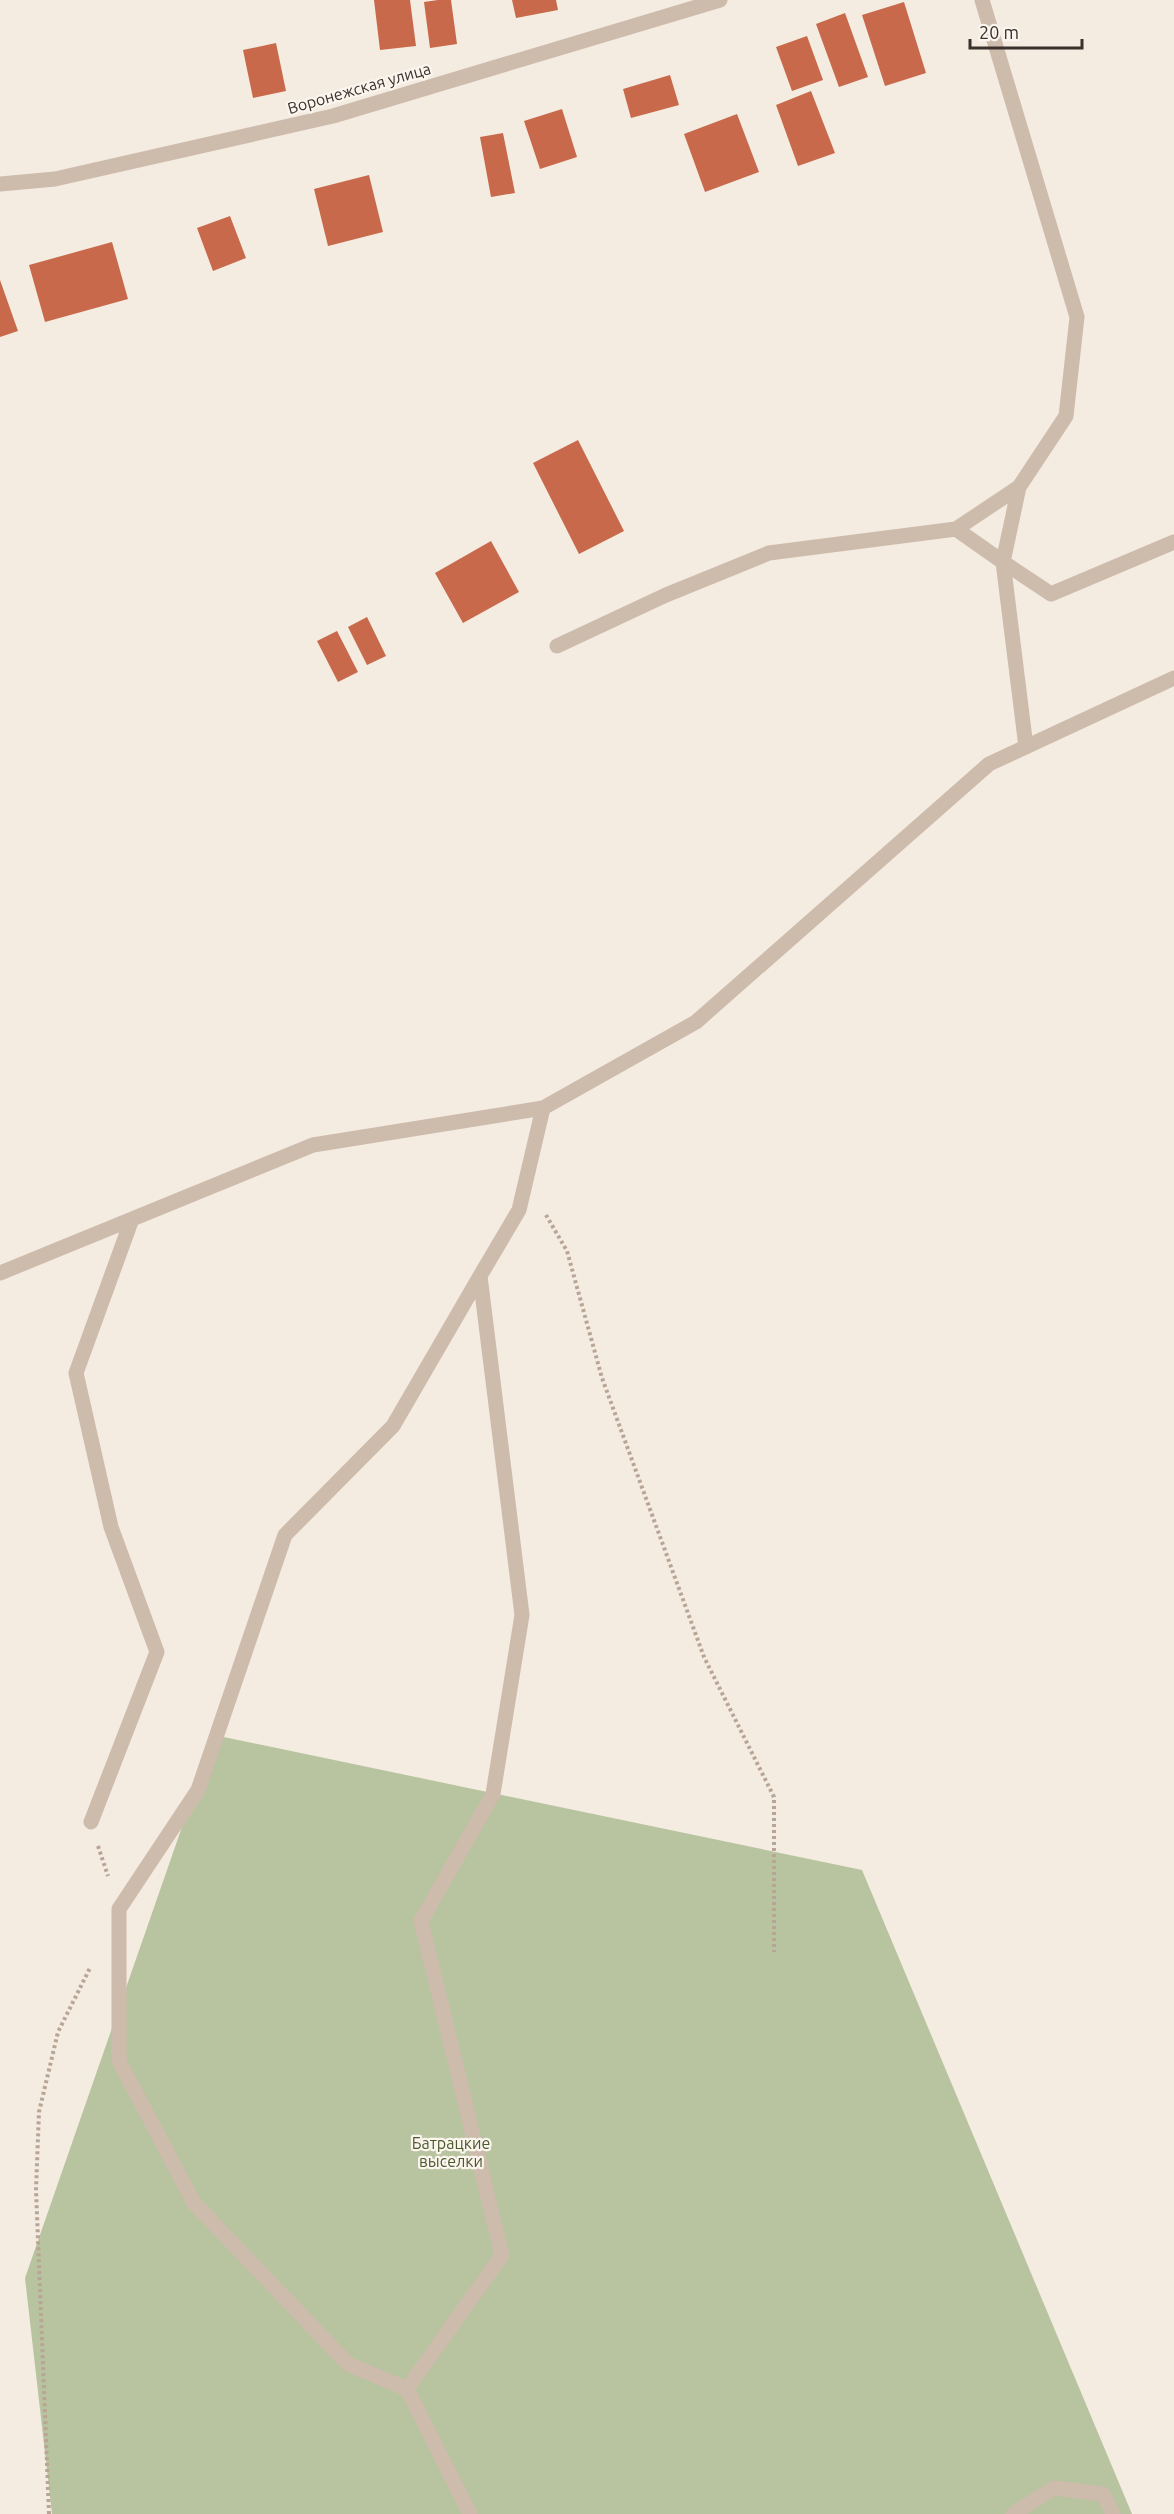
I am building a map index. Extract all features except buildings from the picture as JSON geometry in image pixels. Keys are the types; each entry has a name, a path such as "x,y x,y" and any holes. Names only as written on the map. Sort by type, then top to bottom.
{"street":[{"name":"Воронежская улица","path":"0,183 54,179 333,116 720,0"},
{"path":"982,0 1077,317 1066,416 1019,487 1003,562 1026,747"},
{"path":"557,646 666,594 769,553 956,529 1019,487"},
{"path":"956,529 1051,594 1174,542"},
{"path":"0,1273 313,1145 543,1108 696,1022 989,764 1174,678"},
{"path":"470,2514 407,2389 348,2364 194,2202 119,2061 119,1909 198,1790 285,1535 393,1426 519,1210 543,1108"},
{"path":"91,1822 157,1652 111,1527 76,1372 132,1219"},
{"path":"407,2389 502,2255 421,1922 493,1794 522,1615 480,1276"},
{"path":"1013,2514 1054,2488 1103,2494 1113,2514"}],"path":[{"path":"526,1180 567,1251 602,1378 704,1657 774,1797 774,1952"},
{"path":"91,1822 119,1909"},
{"path":"49,2514 36,2190 39,2112 58,2032 91,1966"}],"green space":[{"name":"Батрацкие выселки","path":"214,1735 862,1870 1132,2514 52,2514 25,2278"}]}
